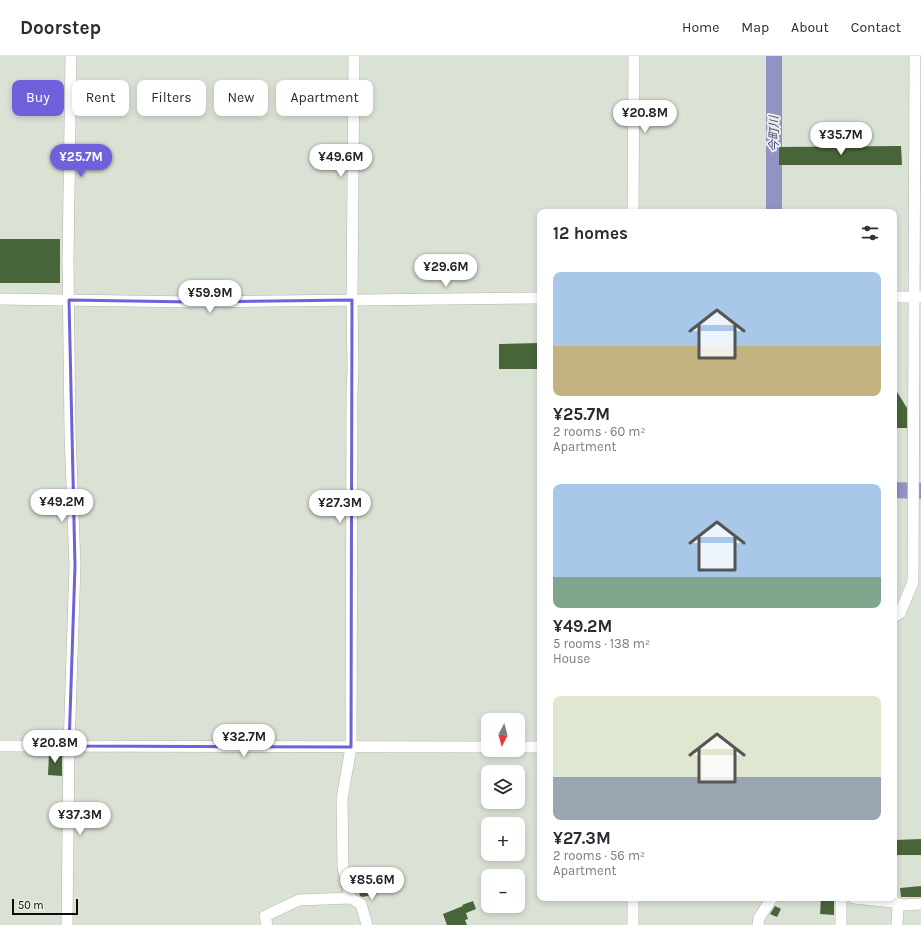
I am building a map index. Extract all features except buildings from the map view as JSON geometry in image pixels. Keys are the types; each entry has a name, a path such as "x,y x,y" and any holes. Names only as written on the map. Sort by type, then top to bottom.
{"street":[{"path":"67,925 69,746 75,566 70,432 68,261 71,56"},
{"path":"350,898 343,867 342,799 351,747 354,56"},
{"path":"633,209 634,56"},
{"path":"897,615 900,613 917,583 915,56"},
{"path":"897,297 917,297"},
{"path":"0,299 192,302 537,298"},
{"path":"0,746 481,747"},
{"path":"525,747 537,747"},
{"path":"267,925 265,916 299,900 350,898 361,904 367,925"},
{"path":"633,901 633,925"},
{"path":"758,925 759,918 770,901"},
{"path":"841,901 841,925"},
{"path":"897,925 894,901 904,905 921,904"}],"highlighted area":[{"path":"69,300 192,302 352,300 351,747 69,746 75,566"}],"waterway":[{"name":"今町川","path":"774,56 774,209"},
{"name":"今町川","path":"897,490 921,491"}]}
